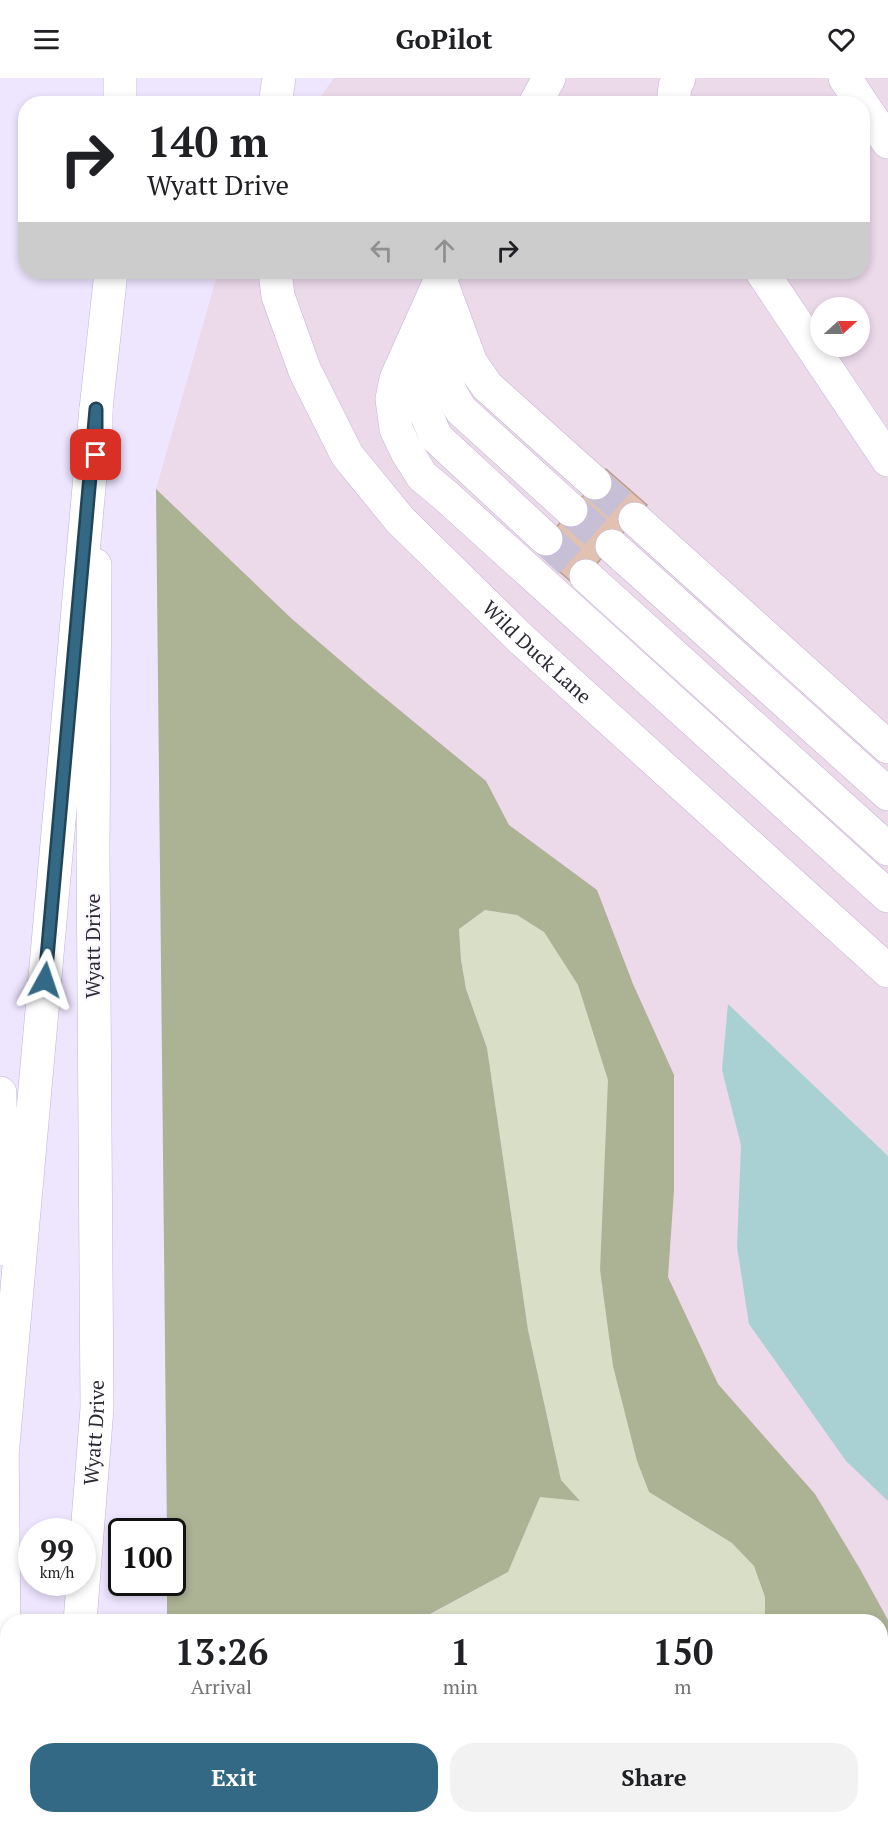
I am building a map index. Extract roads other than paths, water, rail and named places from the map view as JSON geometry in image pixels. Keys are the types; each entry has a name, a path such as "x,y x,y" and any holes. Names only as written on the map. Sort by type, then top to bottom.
{"main road":[{"path":"120,78 120,96"},
{"path":"276,96 279,78"},
{"path":"540,96 549,78"},
{"path":"674,96 679,78"},
{"path":"845,78 857,96"},
{"path":"870,116 888,142"},
{"name":"Wyatt Drive","path":"82,1614 97,1408 93,851 96,409 110,279"},
{"name":"Wild Duck Lane","path":"275,279 278,296 305,371 346,455 400,520 520,638 888,971"},
{"path":"440,279 396,379 392,399 396,429 422,476 888,896"},
{"path":"441,279 424,382 424,409 436,438 546,539"},
{"path":"442,279 445,379 450,394 461,410 571,510"},
{"path":"443,279 471,363 487,386 595,483"},
{"path":"767,279 888,460"},
{"path":"2,1456 96,409"},
{"path":"635,519 888,747"},
{"path":"612,546 888,794"},
{"path":"586,576 887,848"},
{"path":"0,1093 4,1614"}],"tunnel":[{"path":"595,483 635,519"},
{"path":"571,510 612,546"},
{"path":"546,539 586,576"}]}
